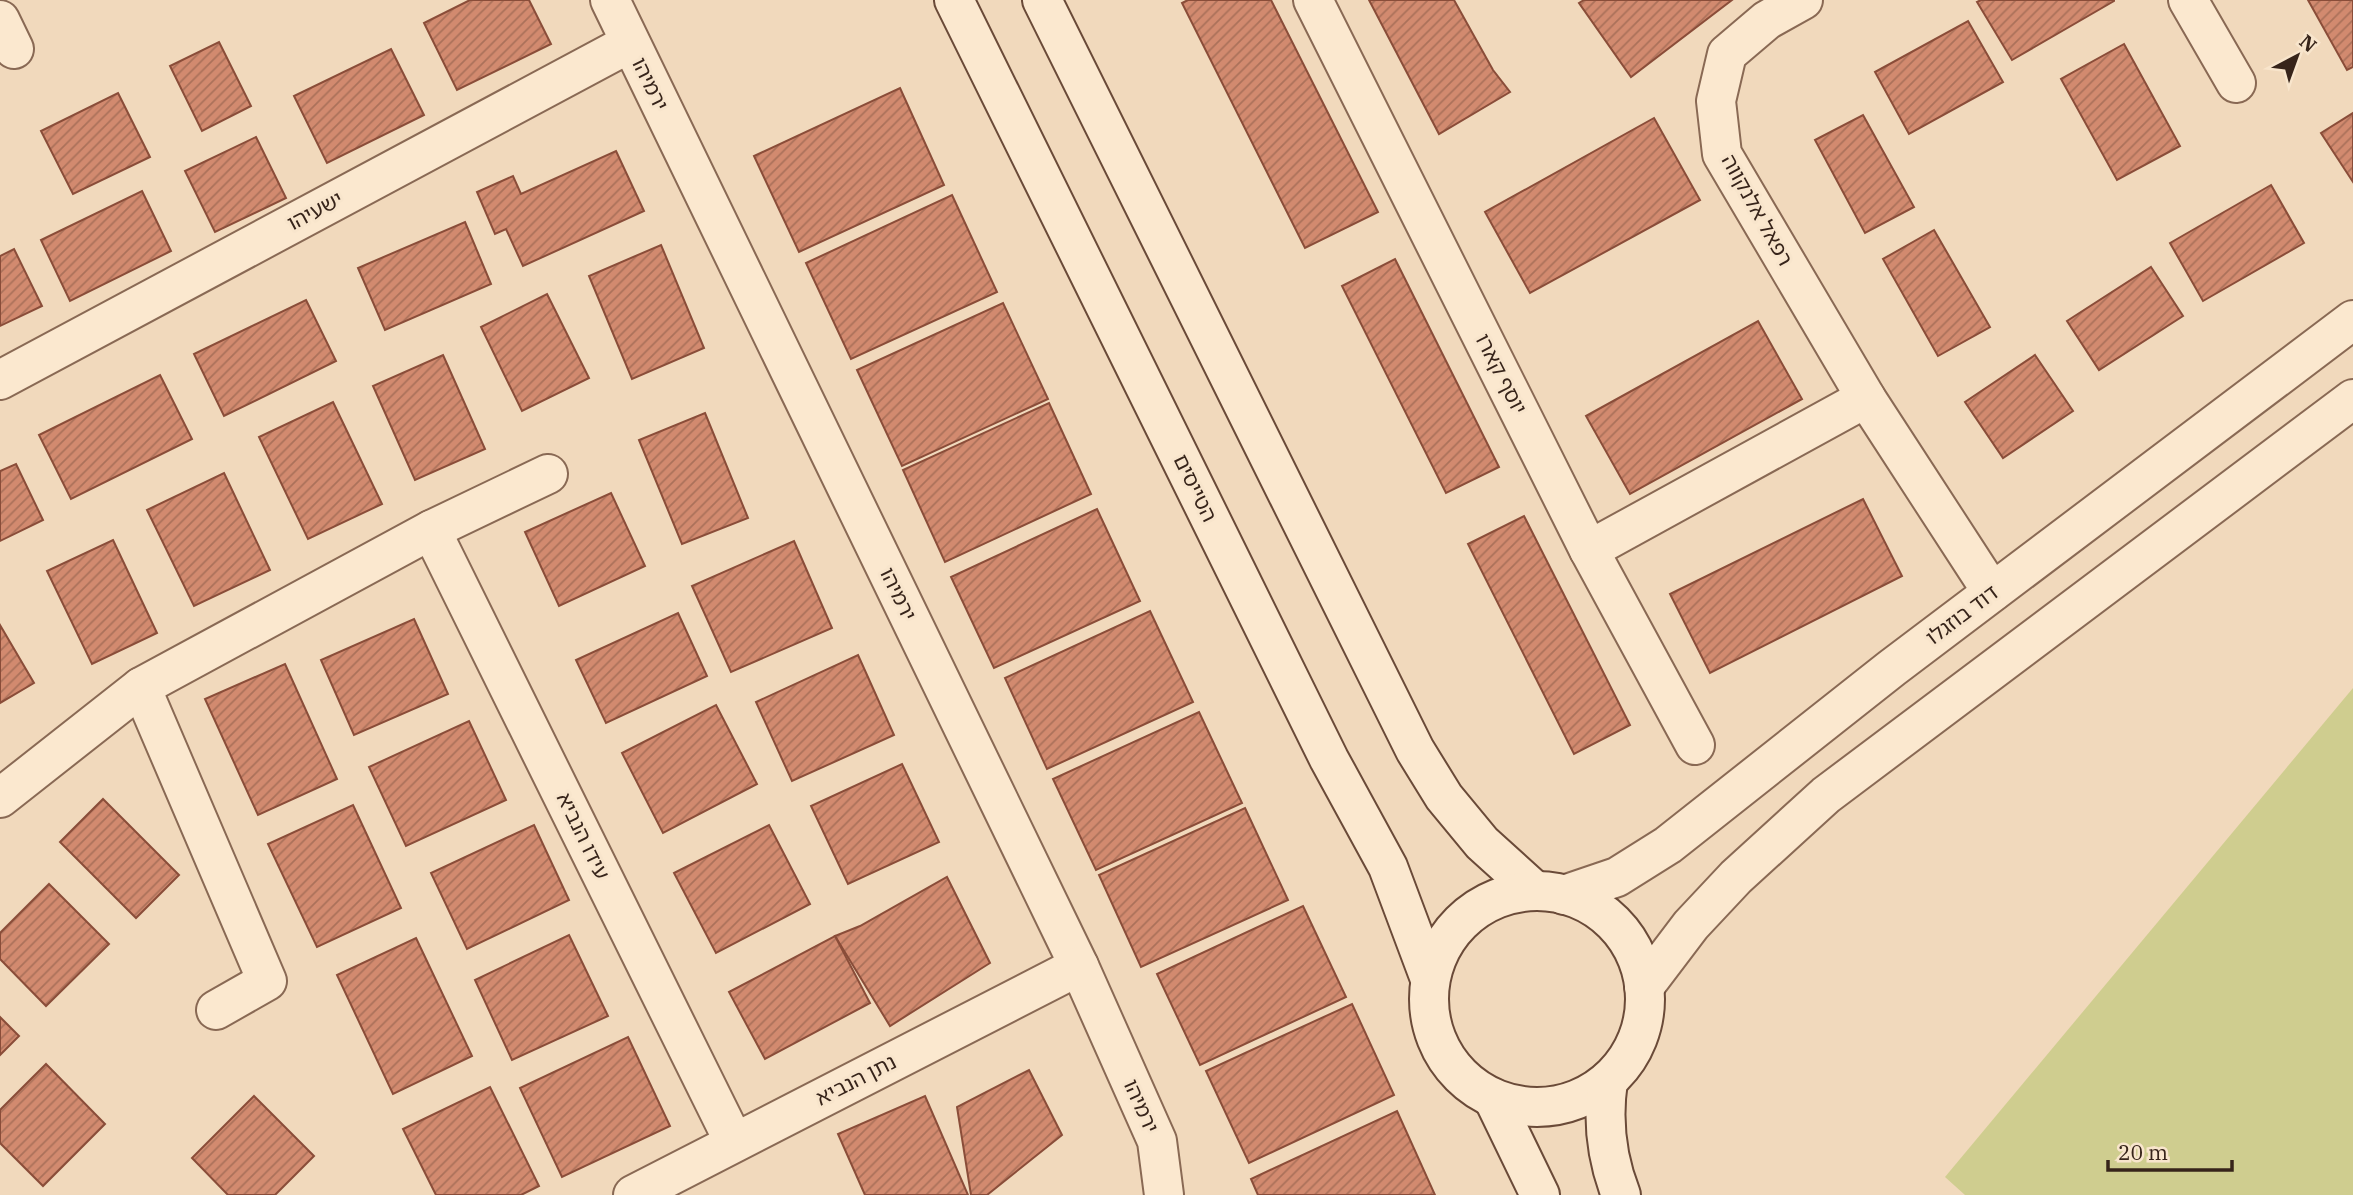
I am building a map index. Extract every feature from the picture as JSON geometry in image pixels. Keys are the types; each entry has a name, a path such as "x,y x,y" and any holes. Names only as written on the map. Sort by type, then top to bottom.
{"street":[{"name":"ירמיהו","path":"610,0 1079,966 1157,1141 1164,1195"},
{"name":"הטייסים","path":"954,0 1329,759 1388,867 1430,979"},
{"path":"1042,0 1415,750 1444,797 1482,843 1550,893"},
{"name":"יוסף קארו","path":"1313,0 1589,550 1695,744"},
{"name":"רפאל אלנקווה","path":"1803,0 1767,20 1727,54 1716,101 1722,154 1866,398 1992,592"},
{"path":"2188,0 2236,83"},
{"name":"ישעיהו","path":"0,380 630,43"},
{"name":"דוד בוזגלו","path":"1550,893 1617,877 1668,845 1892,668 2353,320"},
{"path":"1589,550 1866,398"},
{"path":"1644,988 1691,925 1736,877 1826,795 2353,399"},
{"path":"0,798 141,687 431,530 548,474"},
{"name":"עידו הנביא","path":"431,530 734,1142"},
{"path":"141,687 267,981 216,1010"},
{"path":"1550,893 1589,904 1609,920 1626,939 1638,962 1644,988 1644,1013 1637,1039 1626,1061 1608,1081 1588,1095 1565,1104 1541,1107 1517,1105 1493,1098 1463,1078 1441,1049 1430,1015 1430,979 1439,951 1457,926 1479,908 1507,895 1550,893"},
{"name":"נתן הנביא","path":"633,1195 1079,966"},
{"path":"1608,1081 1603,1111 1605,1132 1621,1195"},
{"path":"1493,1098 1540,1195"}],"shaded area":[{"path":"2353,688 2353,1195 1965,1195 1945,1177"}],"building":[{"path":"470,0 529,0 551,44 457,90 424,23"},
{"path":"1188,0 1271,0 1378,212 1305,248 1182,3"},
{"path":"1369,0 1454,0 1493,70 1510,92 1439,134"},
{"path":"1584,0 1732,0 1631,77 1579,3"},
{"path":"2308,0 2353,0 2353,67 2347,70"},
{"path":"2114,1 2012,60 1977,2"},
{"path":"1968,21 2003,82 1909,134 1875,72"},
{"path":"219,42 251,106 202,131 170,66"},
{"path":"2124,44 2180,146 2117,180 2061,79"},
{"path":"391,49 424,115 327,163 294,96"},
{"path":"900,88 944,185 799,252 754,156"},
{"path":"118,93 150,157 73,194 41,131"},
{"path":"2353,113 2353,182 2321,133"},
{"path":"1863,115 1914,207 1865,233 1815,140"},
{"path":"1654,118 1700,200 1530,293 1485,212"},
{"path":"256,137 286,198 215,232 185,171"},
{"path":"616,151 644,211 523,266 506,229 495,234 477,192 513,176 521,194"},
{"path":"2271,185 2304,243 2203,301 2170,243"},
{"path":"142,191 171,251 70,301 41,240"},
{"path":"952,195 997,292 851,359 806,263"},
{"path":"465,222 491,284 385,330 358,268"},
{"path":"1934,230 1990,327 1938,356 1883,259"},
{"path":"661,245 704,348 632,379 589,276"},
{"path":"14,249 42,306 0,326 0,256"},
{"path":"1395,259 1499,467 1446,493 1342,286"},
{"path":"2151,267 2183,316 2099,370 2067,321"},
{"path":"547,294 589,378 522,411 481,327"},
{"path":"306,300 336,361 224,416 194,354"},
{"path":"1003,303 1048,399 902,466 857,370"},
{"path":"1758,321 1802,399 1630,494 1586,416"},
{"path":"443,355 485,449 415,480 373,386"},
{"path":"2035,355 2073,411 2003,458 1965,402"},
{"path":"160,375 192,439 71,499 39,435"},
{"path":"333,402 382,504 308,539 259,437"},
{"path":"1049,403 1091,494 945,562 903,470"},
{"path":"705,413 748,518 682,544 639,440"},
{"path":"16,464 43,520 0,541 0,471"},
{"path":"224,473 270,570 194,606 147,510"},
{"path":"611,493 645,566 559,606 525,532"},
{"path":"1863,499 1902,576 1710,673 1670,594"},
{"path":"1097,509 1140,601 994,668 951,577"},
{"path":"1524,516 1630,725 1574,754 1468,544"},
{"path":"113,540 157,633 92,664 47,571"},
{"path":"794,541 832,628 731,672 692,586"},
{"path":"1150,611 1193,702 1047,769 1005,678"},
{"path":"678,613 707,676 606,723 576,660"},
{"path":"414,619 448,694 354,735 321,660"},
{"path":"0,625 34,683 0,703"},
{"path":"858,655 894,735 792,781 756,702"},
{"path":"285,664 337,779 258,815 205,699"},
{"path":"716,705 757,784 663,833 622,753"},
{"path":"1199,712 1242,803 1096,870 1053,779"},
{"path":"469,721 506,800 406,846 369,767"},
{"path":"902,764 939,842 848,884 811,806"},
{"path":"103,799 179,875 136,918 60,842"},
{"path":"353,805 401,908 317,947 268,844"},
{"path":"1245,808 1288,900 1141,967 1099,875"},
{"path":"534,825 569,900 467,949 431,873"},
{"path":"769,825 810,904 716,953 674,873"},
{"path":"947,877 990,963 890,1026 835,936 860,926"},
{"path":"49,884 109,944 46,1006 0,959 0,933"},
{"path":"1303,906 1346,997 1200,1065 1157,974"},
{"path":"569,935 608,1016 512,1060 475,980"},
{"path":"835,936 870,1003 765,1059 729,992"},
{"path":"416,938 472,1056 393,1094 337,975"},
{"path":"1352,1004 1394,1095 1249,1163 1206,1071"},
{"path":"0,1017 19,1036 0,1055"},
{"path":"628,1037 670,1126 562,1177 520,1088"},
{"path":"46,1064 105,1124 43,1186 0,1143 0,1110"},
{"path":"1029,1070 1062,1135 987,1195 971,1195 957,1107"},
{"path":"490,1087 539,1186 521,1195 436,1195 403,1129"},
{"path":"254,1096 314,1156 275,1195 228,1195 192,1158"},
{"path":"925,1096 968,1195 865,1195 838,1134"},
{"path":"1397,1111 1435,1195 1258,1195 1251,1179"}]}
